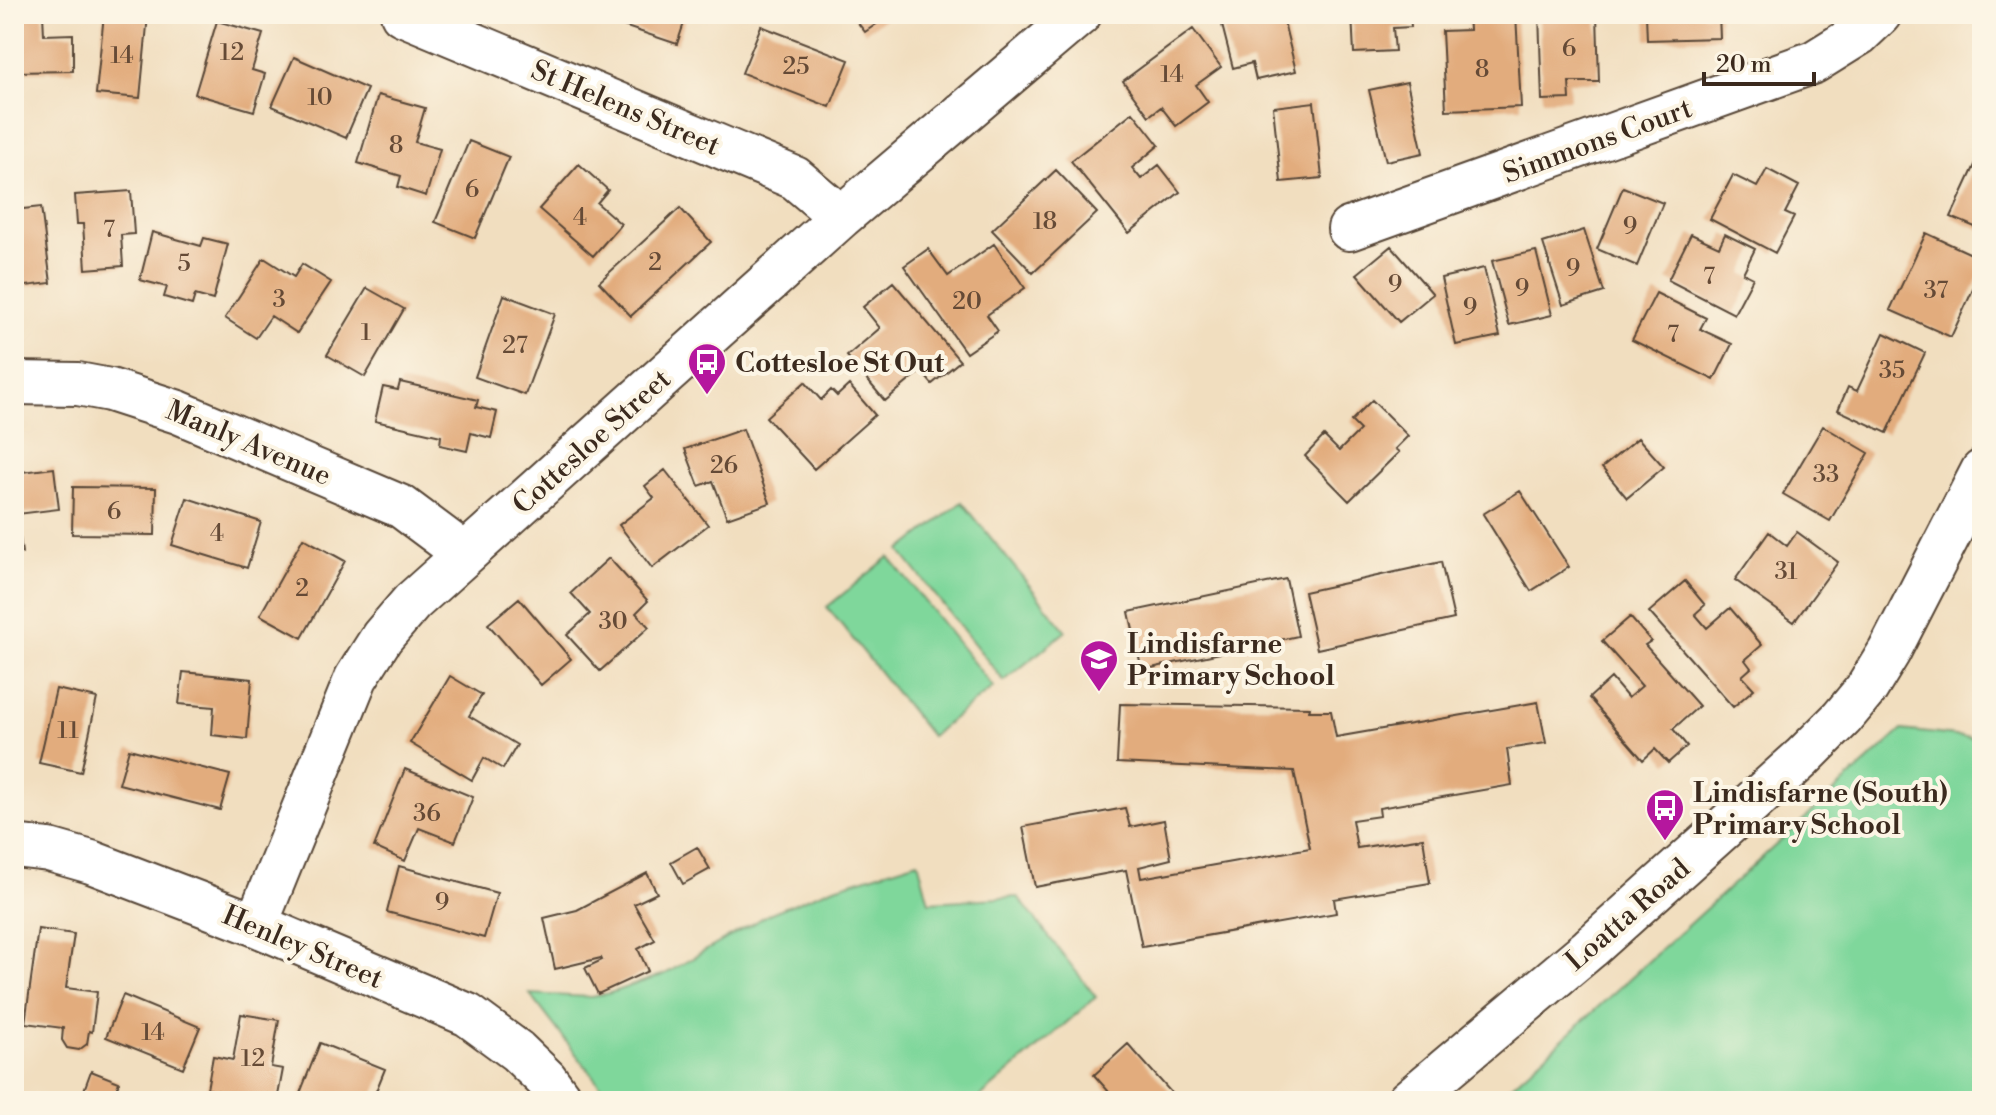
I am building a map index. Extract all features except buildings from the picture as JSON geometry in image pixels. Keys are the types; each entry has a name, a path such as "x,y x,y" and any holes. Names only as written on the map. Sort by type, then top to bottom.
{"street":[{"name":"St Helens Street","path":"402,14 486,29 795,178 841,217"},
{"name":"Cottesloe Street","path":"256,925 356,678 382,637 412,602 841,217 1080,14"},
{"name":"Simmons Court","path":"1349,229 1814,62 1859,34 1880,14"},
{"name":"Manly Avenue","path":"14,383 45,382 110,390 178,412 402,507 465,554"},
{"name":"Loatta Road","path":"1408,1101 1590,948 1802,758 1842,718 1867,688 1889,652 1982,471"},
{"name":"Henley Street","path":"14,846 49,850 91,862 256,925 468,1015 517,1051 546,1079 562,1101"}],"green space":[{"path":"962,502 1066,631 1004,681 900,551"},
{"path":"889,557 993,687 931,736 827,607"},
{"path":"1902,730 1982,739 1982,1101 1495,1101"},
{"path":"918,861 929,902 1018,897 1096,997 976,1101 612,1101 530,994 591,997 610,993 665,974 771,913 832,888"}],"place":[{"name":"Cottesloe St Out","path":"707,396"},
{"name":"Lindisfarne Primary School","path":"1099,693"},
{"name":"Lindisfarne (South) Primary School","path":"1665,842"}]}
